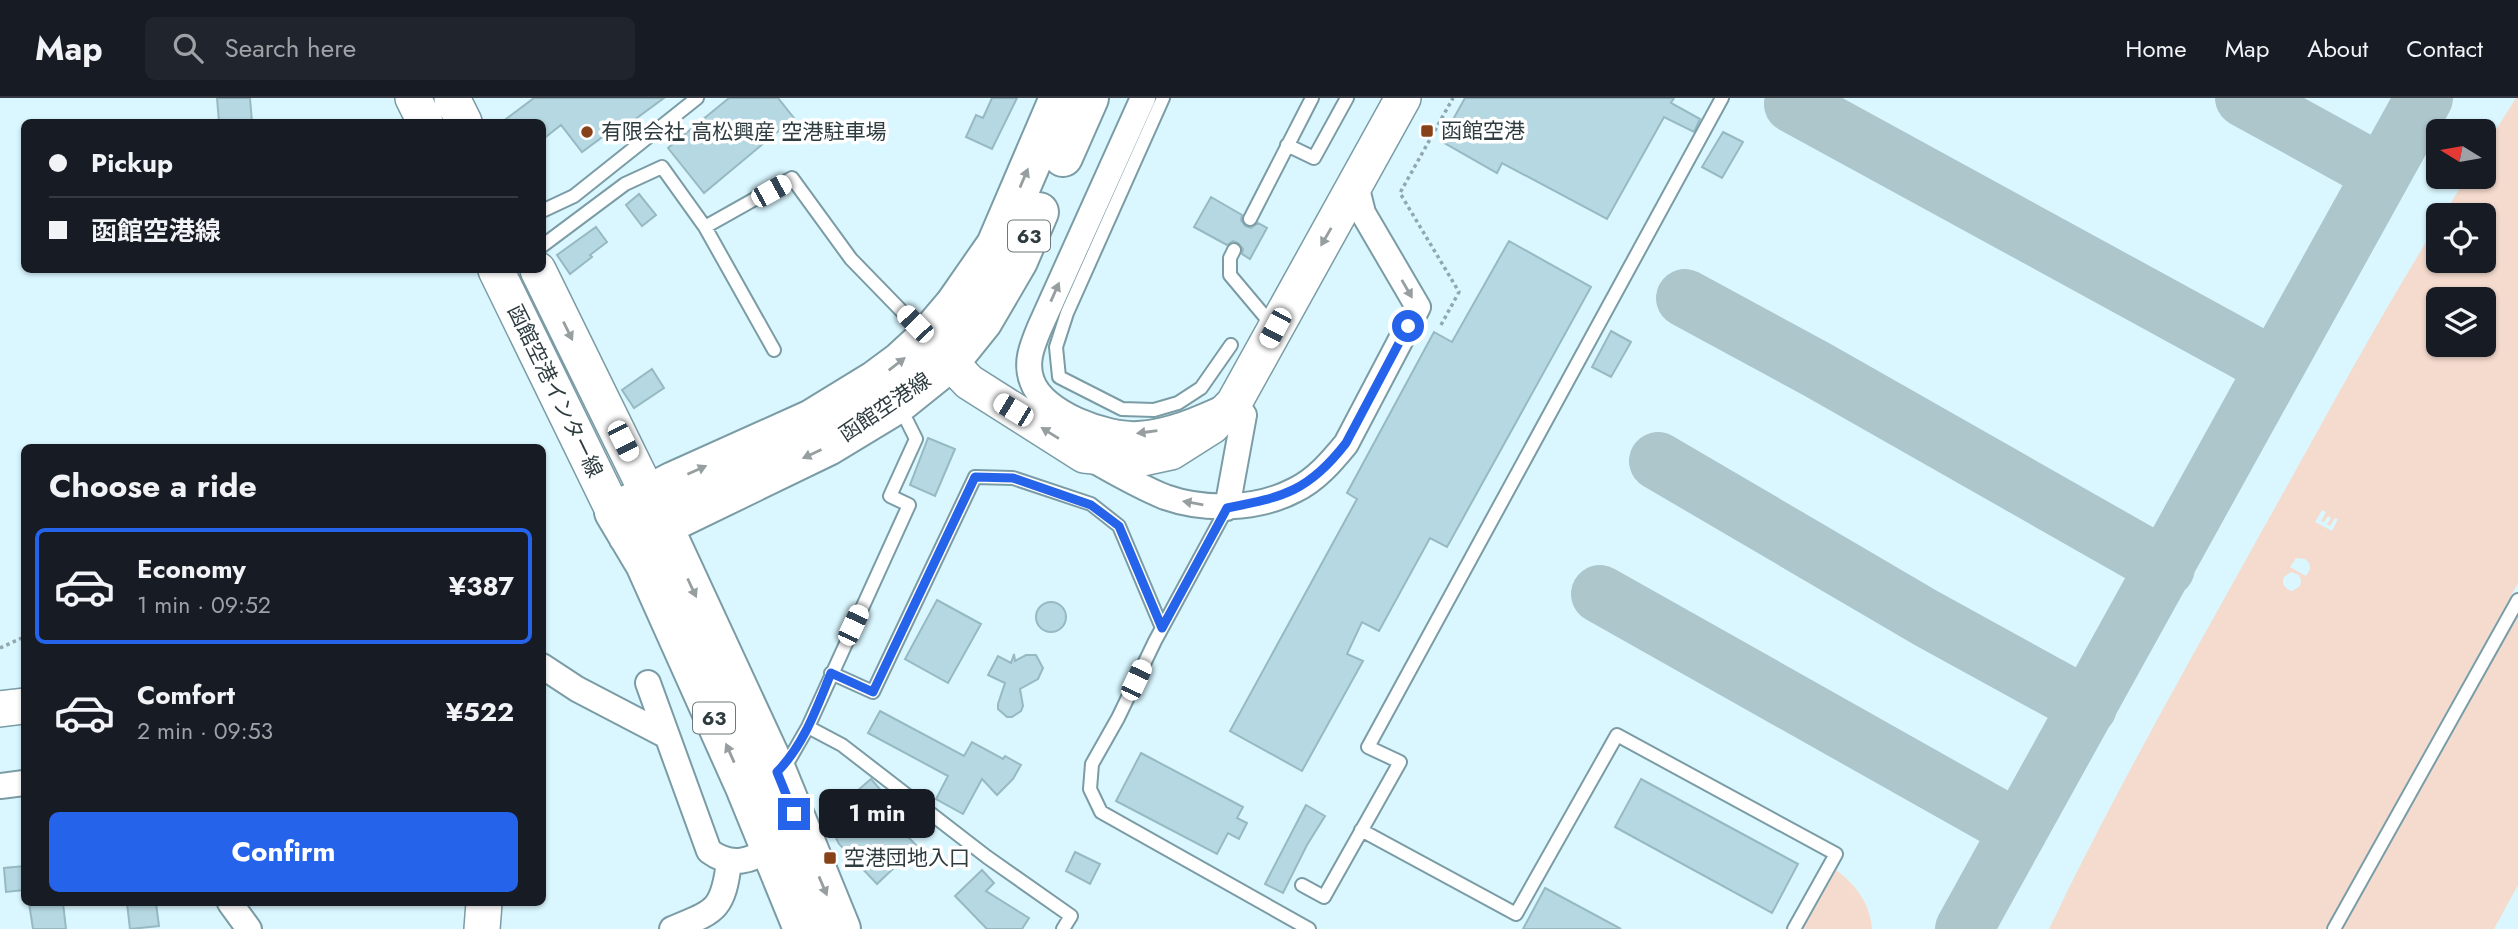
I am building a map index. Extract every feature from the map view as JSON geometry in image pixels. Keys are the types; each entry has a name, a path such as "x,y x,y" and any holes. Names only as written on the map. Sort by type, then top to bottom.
{"main road":[{"name":"函館空港線","path":"638,517 828,446 899,403 938,350 956,304 996,245 1059,98"},
{"name":"函館空港線","path":"938,350 983,321 1018,261 1089,98"},
{"name":"63","path":"638,517 761,779 786,842 803,929"},
{"name":"63","path":"786,842 841,929"}],"street":[{"path":"413,98 424,119"},
{"path":"452,98 462,119"},
{"path":"1143,98 1039,329 1031,350 1031,381 1037,391 1066,414 1095,428 1124,434 1173,428 1234,403"},
{"path":"1084,455 1134,460 1171,452 1212,426 1234,403 1403,98"},
{"path":"938,350 970,382 997,401 1084,455 1168,498 1227,508 1272,499 1295,491 1315,478 1346,443 1418,307 1363,213 1356,185"},
{"name":"函館空港インター線","path":"498,273 638,517"},
{"name":"函館空港インター線","path":"539,273 638,517"},
{"path":"1227,508 1244,415 1234,403"},
{"path":"546,669 577,689 667,736"},
{"path":"648,683 709,851 720,859 740,862 786,842"},
{"path":"0,709 21,706"},
{"path":"0,786 21,783"},
{"path":"672,929 701,917 717,906 725,891 729,862"},
{"path":"232,906 243,928"},
{"path":"482,929 484,906"}],"lane":[{"path":"546,209 575,196 697,98"},
{"path":"1163,98 1067,313 1056,347 1059,377 1122,410 1154,410 1178,402 1201,388 1231,345"},
{"path":"1250,219 1312,98"},
{"path":"1287,145 1314,158 1348,98"},
{"path":"1302,885 1324,897 1400,762 1368,747 1722,98"},
{"path":"546,243 625,184 663,167 705,227 774,350"},
{"path":"705,227 792,178 852,259 938,350"},
{"path":"1234,250 1230,258 1230,275 1275,328"},
{"path":"761,779 789,760 808,727 909,505 890,496 916,439 907,421"},
{"path":"831,673 873,692 975,477 1013,478 1026,482 1091,505 1119,526 1162,628"},
{"path":"1227,508 1092,764 1090,789 1101,812 1309,929"},
{"path":"2334,929 2518,600"},
{"path":"808,727 842,745 987,857 1071,916 1063,929"},
{"path":"1361,830 1516,914 1617,735 1836,854 1794,929"}],"path":[{"path":"1440,325 1459,292 1400,193 1453,98"},
{"path":"0,648 21,638"}],"shaded area":[{"path":"2518,98 2518,583 2325,929 2049,929 2178,682 2426,242 2426,273 2496,273 2496,203 2451,203 2459,189 2496,189 2496,130","holes":["2322,510 2326,512 2321,521 2324,522 2328,516 2331,518 2327,524 2330,526 2335,518 2338,519 2332,531 2315,522","2296,558 2305,559 2309,563 2310,569 2306,576 2290,567","2291,572 2299,575 2301,581 2300,586 2292,591 2283,584 2284,577"]},
{"path":"2518,616 2518,885 2494,929 2343,929"},
{"path":"1836,870 1861,895 1872,929 1803,929"}],"building":[{"path":"217,98 250,98 252,119 219,119"},
{"path":"534,98 664,98 615,134 612,130 582,152 561,125 546,137 546,119 506,119"},
{"path":"729,98 778,98 794,118 704,193 668,148"},
{"path":"992,98 1017,98 992,149 966,137 976,115 983,118"},
{"path":"1465,98 1674,98 1671,103 1700,119 1694,132 1664,117 1607,219 1502,163 1497,173 1441,141"},
{"path":"1723,132 1743,142 1722,178 1702,167"},
{"path":"639,194 656,215 642,226 626,205"},
{"path":"1211,197 1242,215 1241,220 1245,226 1251,228 1258,223 1267,228 1250,259 1242,254 1243,249 1238,243 1233,241 1227,245 1194,227"},
{"path":"596,227 607,242 570,274 557,255"},
{"path":"1509,241 1591,287 1447,547 1430,538 1379,631 1362,622 1347,654 1363,661 1302,771 1230,731 1357,499 1347,493 1434,332 1452,342"},
{"path":"1611,331 1631,342 1611,377 1592,367"},
{"path":"652,369 664,388 634,408 622,390"},
{"path":"928,438 955,449 935,496 910,485"},
{"path":"937,600 981,624 948,683 905,659"},
{"path":"1051,602 1062,606 1066,617 1062,628 1051,632 1040,628 1036,617 1040,606"},
{"path":"1014,654 1015,661 1026,655 1036,655 1043,668 1038,679 1020,689 1023,706 1021,711 1007,717 998,709 1005,683 988,675 998,656 1011,663"},
{"path":"880,711 964,756 972,742 1003,759 1005,756 1021,765 1013,779 997,795 982,779 963,814 936,799 948,776 868,733"},
{"path":"1141,753 1243,807 1237,818 1247,823 1239,839 1228,833 1217,854 1116,801"},
{"path":"871,779 886,796 876,804 917,846 877,884 839,844 826,818"},
{"path":"1641,779 1798,864 1772,913 1615,827"},
{"path":"1306,805 1325,816 1283,893 1265,884"},
{"path":"1075,852 1100,864 1090,884 1066,871"},
{"path":"21,866 21,890 6,892 4,868"},
{"path":"982,870 994,883 986,891 1029,918 1022,929 987,929 955,896"},
{"path":"1545,888 1621,929 1523,929"},
{"path":"29,906 63,906 66,929 33,929"},
{"path":"127,906 156,906 159,926 130,929"}],"taxiway":[{"path":"2244,98 2382,174"},
{"path":"1964,929 2424,98"},
{"path":"1793,104 2274,367"},
{"path":"1685,298 1816,369 2166,568"},
{"path":"1658,461 1926,618 2088,707"},
{"path":"1600,594 2019,830"}],"place":[{"name":"函館空港","path":"1427,131"},
{"name":"有限会社 高松興産 空港駐車場","path":"587,132"},
{"name":"空港団地入口","path":"830,858"}],"route":[{"path":"794,814 777,772 789,760 808,727 831,673 873,692 975,477 1013,478 1091,505 1119,526 1162,628 1227,508 1272,499 1295,491 1315,478 1333,460 1346,443 1408,326"}]}
